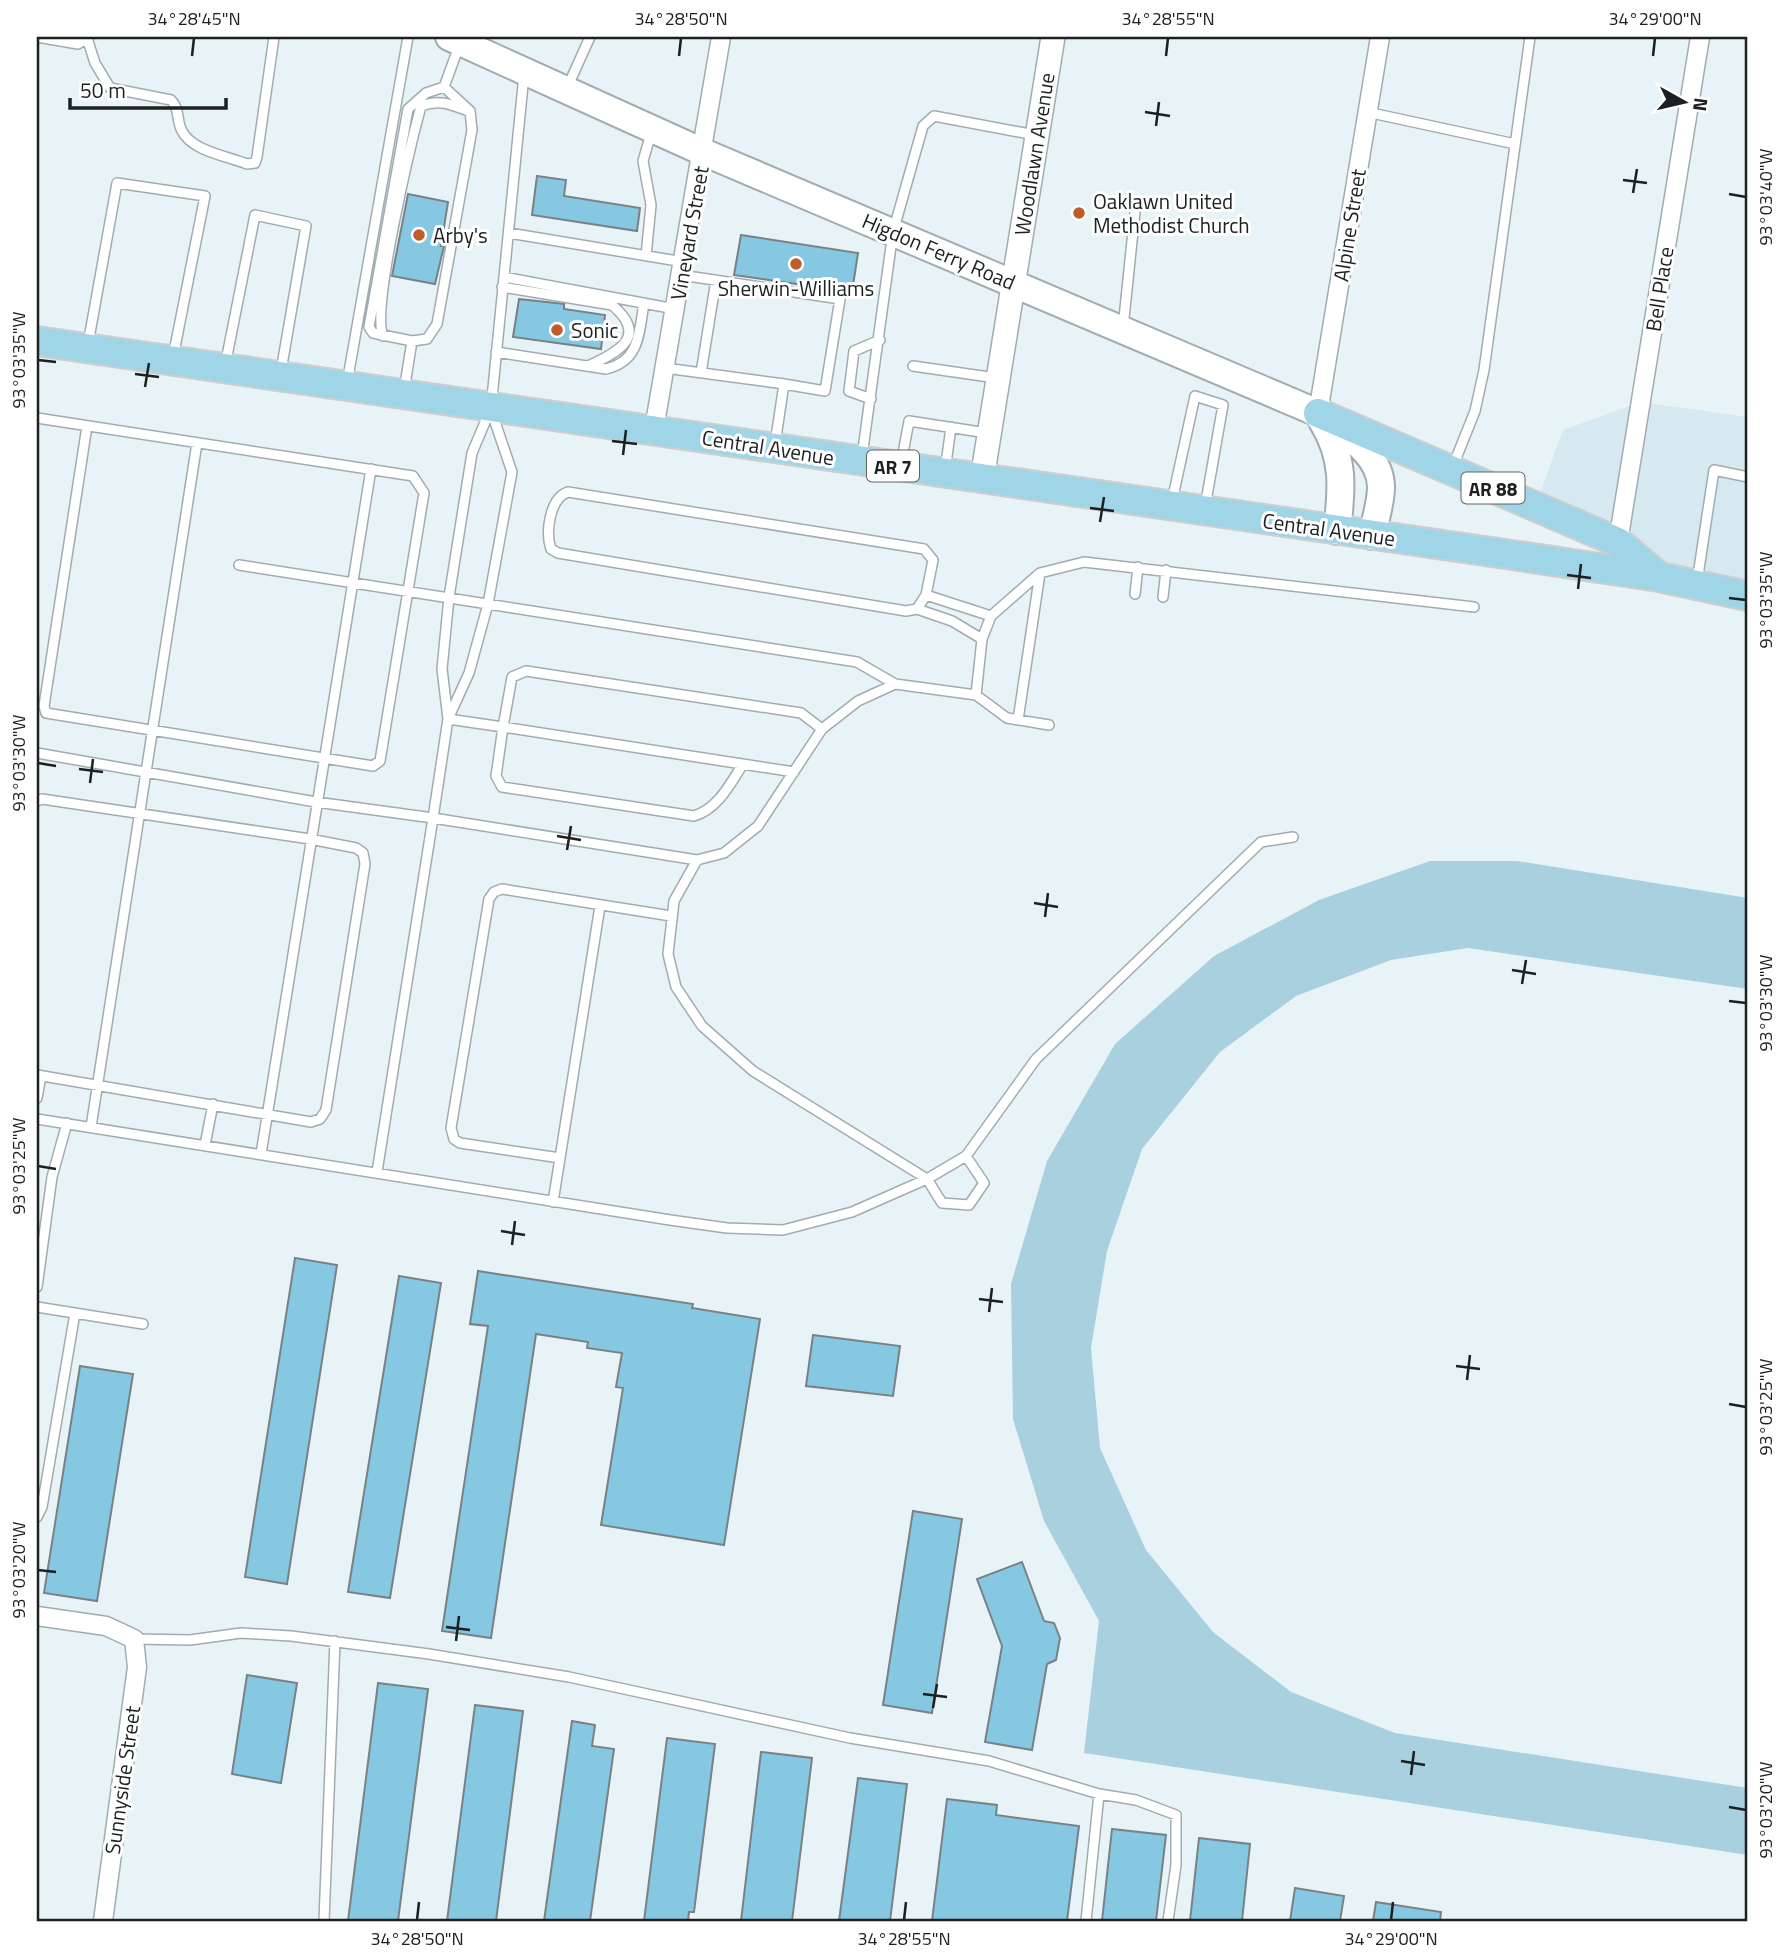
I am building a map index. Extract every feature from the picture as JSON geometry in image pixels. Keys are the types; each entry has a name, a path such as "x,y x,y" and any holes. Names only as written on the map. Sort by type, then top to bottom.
{"main road":[{"name":"Higdon Ferry Road","path":"455,39 703,152 1318,413 1362,446 1375,466 1381,484 1373,536"},
{"name":"Central Avenue","path":"37,341 491,408 654,429 774,449 1659,578 1748,596"},
{"name":"AR 88","path":"1318,413 1618,542 1659,578"},
{"path":"1318,413 1336,443 1341,476 1337,531"}],"street":[{"name":"Vineyard Street","path":"654,429 721,37"},
{"name":"Woodlawn Avenue","path":"982,479 1053,37"},
{"name":"Alpine Street","path":"1318,413 1380,37"},
{"name":"Bell Place","path":"1618,542 1700,37"},
{"path":"37,1616 106,1626 134,1639"},
{"name":"Sunnyside Street","path":"103,1921 137,1667 134,1639"}],"lane":[{"path":"37,37 78,44 88,38 95,63 110,88 171,100 177,105 182,132 190,142 247,164 255,163 257,157 274,37"},
{"path":"346,386 408,37"},
{"path":"566,90 590,37"},
{"path":"1451,470 1475,411 1484,370 1530,37"},
{"path":"444,87 455,39"},
{"path":"377,1172 448,719 442,669 449,597 472,453 491,408 524,71"},
{"path":"444,87 470,111 472,130 437,324 427,339 412,341 383,336 373,333 369,327 408,109 426,93 444,87"},
{"path":"383,336 378,325 388,260 422,106 432,101 470,111"},
{"path":"1367,112 1515,144"},
{"path":"861,461 880,340 892,232 923,126 934,116 1037,136"},
{"path":"646,256 651,205 643,161 652,129"},
{"path":"87,349 117,183 205,196 173,360"},
{"path":"1122,329 1135,212"},
{"path":"225,368 255,215 306,226 281,376"},
{"path":"509,233 646,256 716,280 840,299 825,391 665,368"},
{"path":"701,373 716,280"},
{"path":"503,281 675,309"},
{"path":"503,281 612,304 625,316 630,331 621,350 588,366"},
{"path":"496,352 606,369 622,365 631,356 638,337 644,303"},
{"path":"871,399 849,391 854,351 880,340"},
{"path":"403,395 412,341"},
{"path":"913,366 998,378"},
{"path":"774,449 784,384"},
{"path":"1172,507 1195,396 1223,405 1205,511"},
{"path":"448,719 469,673 488,604 512,472 491,408"},
{"path":"37,418 413,476 424,493 380,761 373,766 46,713 44,706 87,426"},
{"path":"901,467 909,421 989,434"},
{"path":"944,473 951,428"},
{"path":"91,1127 197,443"},
{"path":"261,1154 370,469"},
{"path":"1697,585 1714,470 1748,477"},
{"path":"917,609 926,596 933,559 924,549 568,492 560,495 554,503 548,541 551,549 558,553 892,608 917,609 952,621 982,639"},
{"path":"976,695 982,639 991,617 1040,573 1083,562 1474,607"},
{"path":"239,565 857,662 895,684 976,695 1007,718 1049,725"},
{"path":"1135,593 1138,567"},
{"path":"1163,597 1166,570"},
{"path":"1018,720 1040,573"},
{"path":"926,596 991,617"},
{"path":"743,764 719,801 705,813 694,816 502,787 496,776 512,677 526,671 801,713 822,729"},
{"path":"37,752 316,802 697,860 724,853 758,826 822,729 858,701 895,684"},
{"path":"448,719 794,772"},
{"path":"37,801 42,799 310,839 356,848 363,852 365,864 331,1083 326,1110 320,1119 311,1122 39,1075 37,1098"},
{"path":"37,1119 552,1202 727,1228 783,1230 852,1212 927,1179 966,1156 1036,1059 1261,842 1293,837"},
{"path":"697,860 674,901 668,954 676,986 702,1026 752,1071 927,1179 942,1203 969,1205 984,1182 966,1156"},
{"path":"560,1158 460,1143 454,1139 451,1128 489,899 494,892 502,889 671,916"},
{"path":"552,1202 600,906"},
{"path":"205,1145 212,1104"},
{"path":"37,1287 52,1177 68,1123"},
{"path":"37,1307 143,1324"},
{"path":"37,1517 42,1507 75,1313"},
{"path":"134,1639 190,1640 241,1633 335,1640 569,1676 850,1738 989,1761 1099,1794 1136,1800 1176,1815 1176,1865 1168,1921"},
{"path":"324,1921 335,1640"},
{"path":"1086,1921 1099,1794"}],"shaded area":[{"path":"1641,402 1748,417 1748,596 1659,577 1535,507 1563,430"},
{"path":"1430,861 1517,861 1748,898 1748,989 1468,948 1391,960 1296,996 1220,1052 1142,1149 1107,1251 1091,1348 1100,1448 1146,1550 1213,1632 1291,1692 1395,1733 1748,1788 1748,1855 1084,1753 1099,1621 1044,1521 1013,1419 1011,1284 1047,1161 1115,1044 1214,956 1319,900"}],"building":[{"path":"537,176 566,180 564,196 640,208 637,231 532,215"},
{"name":"Arby's","path":"408,194 448,202 441,246 444,246 435,284 392,276"},
{"name":"Sherwin-Williams","path":"741,235 858,253 852,292 734,275"},
{"name":"Sonic","path":"519,299 564,304 564,309 605,315 601,349 513,337"},
{"path":"295,1258 337,1265 287,1584 245,1577"},
{"path":"478,1271 693,1304 692,1308 760,1319 724,1545 601,1525 623,1388 616,1387 622,1353 587,1348 588,1342 536,1334 491,1638 442,1631 488,1326 470,1324"},
{"path":"399,1276 441,1283 390,1598 348,1592"},
{"path":"813,1335 900,1346 893,1396 806,1386"},
{"path":"80,1366 133,1374 97,1601 44,1593"},
{"path":"913,1511 962,1519 932,1713 883,1705"},
{"path":"1022,1562 1044,1621 1054,1623 1060,1638 1056,1660 1047,1664 1032,1750 985,1742 1002,1646 977,1579"},
{"path":"247,1675 297,1683 281,1783 232,1774"},
{"path":"378,1683 428,1689 398,1921 348,1921"},
{"path":"475,1705 523,1711 496,1921 447,1921"},
{"path":"572,1721 595,1725 592,1746 614,1749 590,1921 544,1921"},
{"path":"667,1738 715,1744 694,1912 689,1912 688,1921 644,1921"},
{"path":"761,1752 812,1758 792,1921 741,1921"},
{"path":"858,1778 907,1784 890,1921 839,1921"},
{"path":"947,1799 997,1805 996,1815 1079,1826 1067,1921 932,1921"},
{"path":"1112,1829 1166,1835 1156,1921 1102,1921"},
{"path":"1199,1838 1250,1844 1242,1921 1190,1921"},
{"path":"1295,1888 1344,1896 1340,1921 1290,1921"},
{"path":"1376,1902 1441,1912 1440,1921 1373,1921"}],"place":[{"name":"Oaklawn United Methodist Church","path":"1079,213"},
{"name":"Arby's","path":"419,235"},
{"name":"Sherwin-Williams","path":"796,264"},
{"name":"Sonic","path":"557,330"}]}
